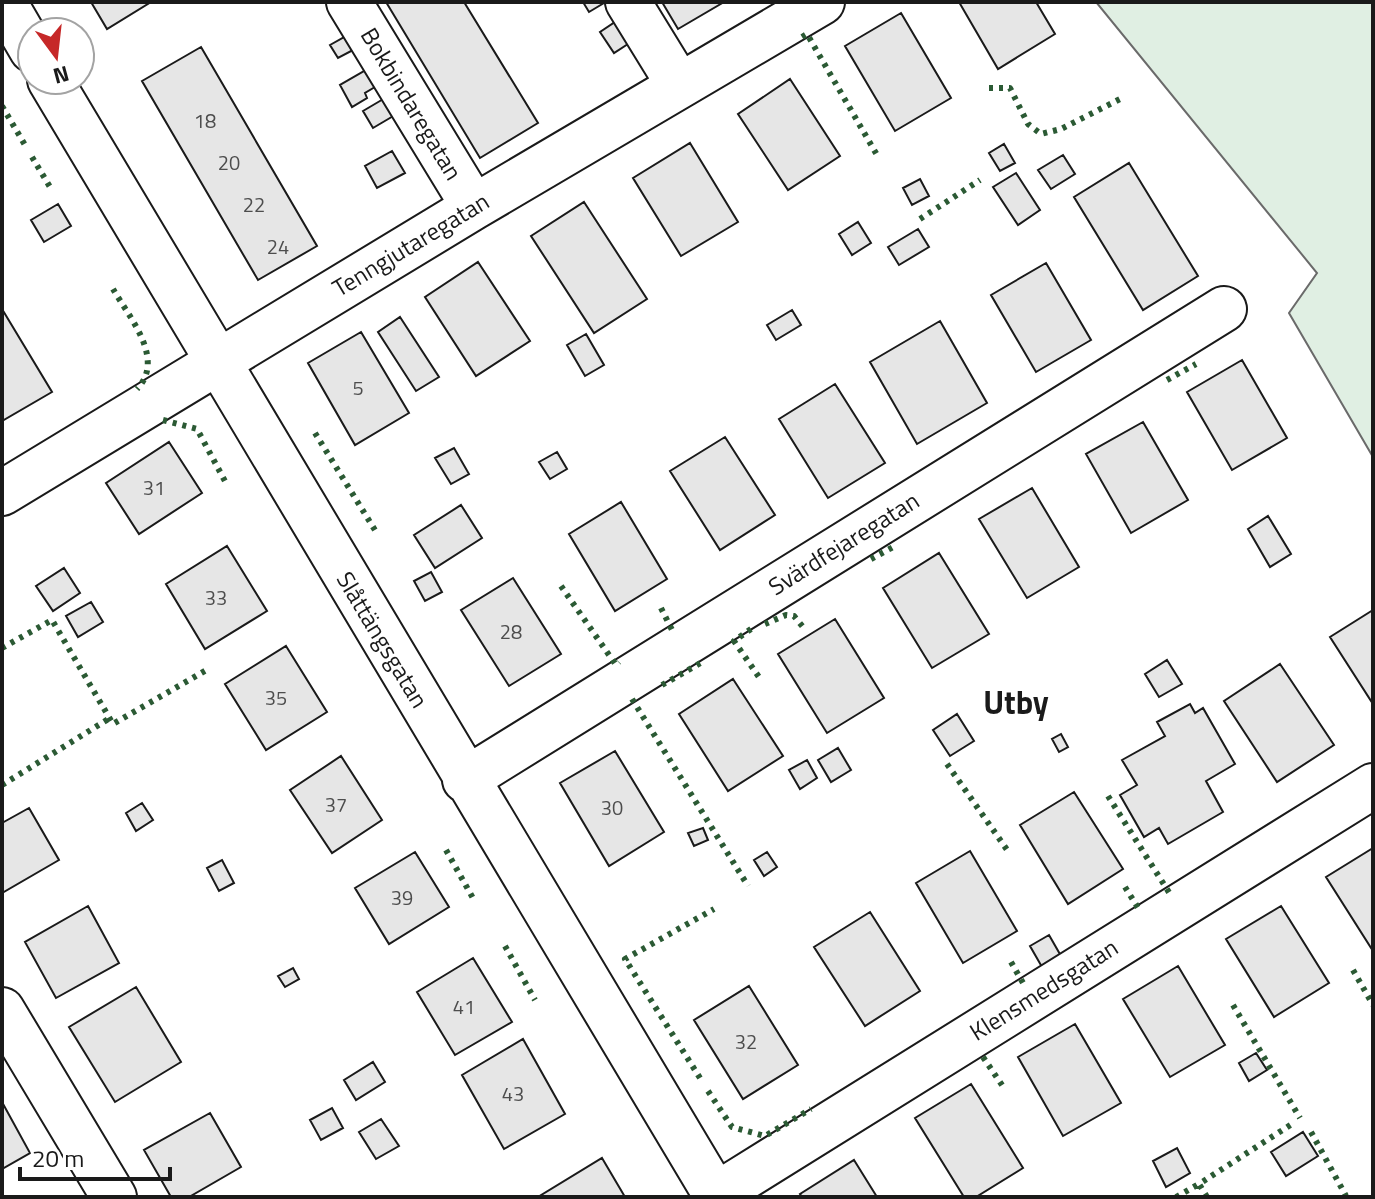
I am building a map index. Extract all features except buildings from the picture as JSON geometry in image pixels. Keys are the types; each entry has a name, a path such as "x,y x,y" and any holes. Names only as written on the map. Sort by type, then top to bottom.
{"street":[{"path":"4,2 16,23"},
{"name":"Bokbindaregatan","path":"349,2 474,207"},
{"path":"628,2 679,85"},
{"name":"Tenngjutaregatan","path":"2,493 218,365 474,207 822,2"},
{"name":"Slåttängsgatan","path":"59,96 716,1196"},
{"name":"Svärdfejaregatan","path":"465,780 1224,309"},
{"name":"Klensmedsgatan","path":"716,1196 1373,786"},
{"path":"2,1010 114,1197"}],"green space":[{"path":"1096,2 1373,2 1373,457 1289,313 1317,273"}],"hedge":[{"path":"802,37 807,34 877,155"},
{"path":"989,88 1010,88 1028,124 1041,134 1061,129 1124,97"},
{"path":"2,106 25,145"},
{"path":"32,157 50,187"},
{"path":"920,219 980,180"},
{"path":"113,289 142,338 146,352 148,365 137,389"},
{"path":"1167,380 1196,364"},
{"path":"163,420 197,429 226,483"},
{"path":"315,433 378,535"},
{"path":"871,559 895,546"},
{"path":"561,586 616,665 619,662"},
{"path":"661,608 672,630"},
{"path":"765,624 786,615 794,616 803,627"},
{"path":"2,648 52,620 113,724 210,668"},
{"path":"751,629 734,641 761,680"},
{"path":"662,685 704,661"},
{"path":"632,699 748,886"},
{"path":"2,785 110,718"},
{"path":"947,764 1010,854"},
{"path":"1108,796 1170,894"},
{"path":"446,850 474,900"},
{"path":"1125,887 1140,911"},
{"path":"700,1078 625,959 714,909"},
{"path":"505,946 535,1000"},
{"path":"1011,962 1023,983"},
{"path":"1353,970 1373,1005"},
{"path":"1233,1005 1300,1118"},
{"path":"983,1057 1004,1088"},
{"path":"708,1091 732,1127 765,1136 811,1109"},
{"path":"1207,1197 1199,1184 1295,1122"},
{"path":"1311,1132 1346,1196"},
{"path":"1176,1197 1199,1184"}],"district":[{"name":"Utby","path":"1016,703"}]}
